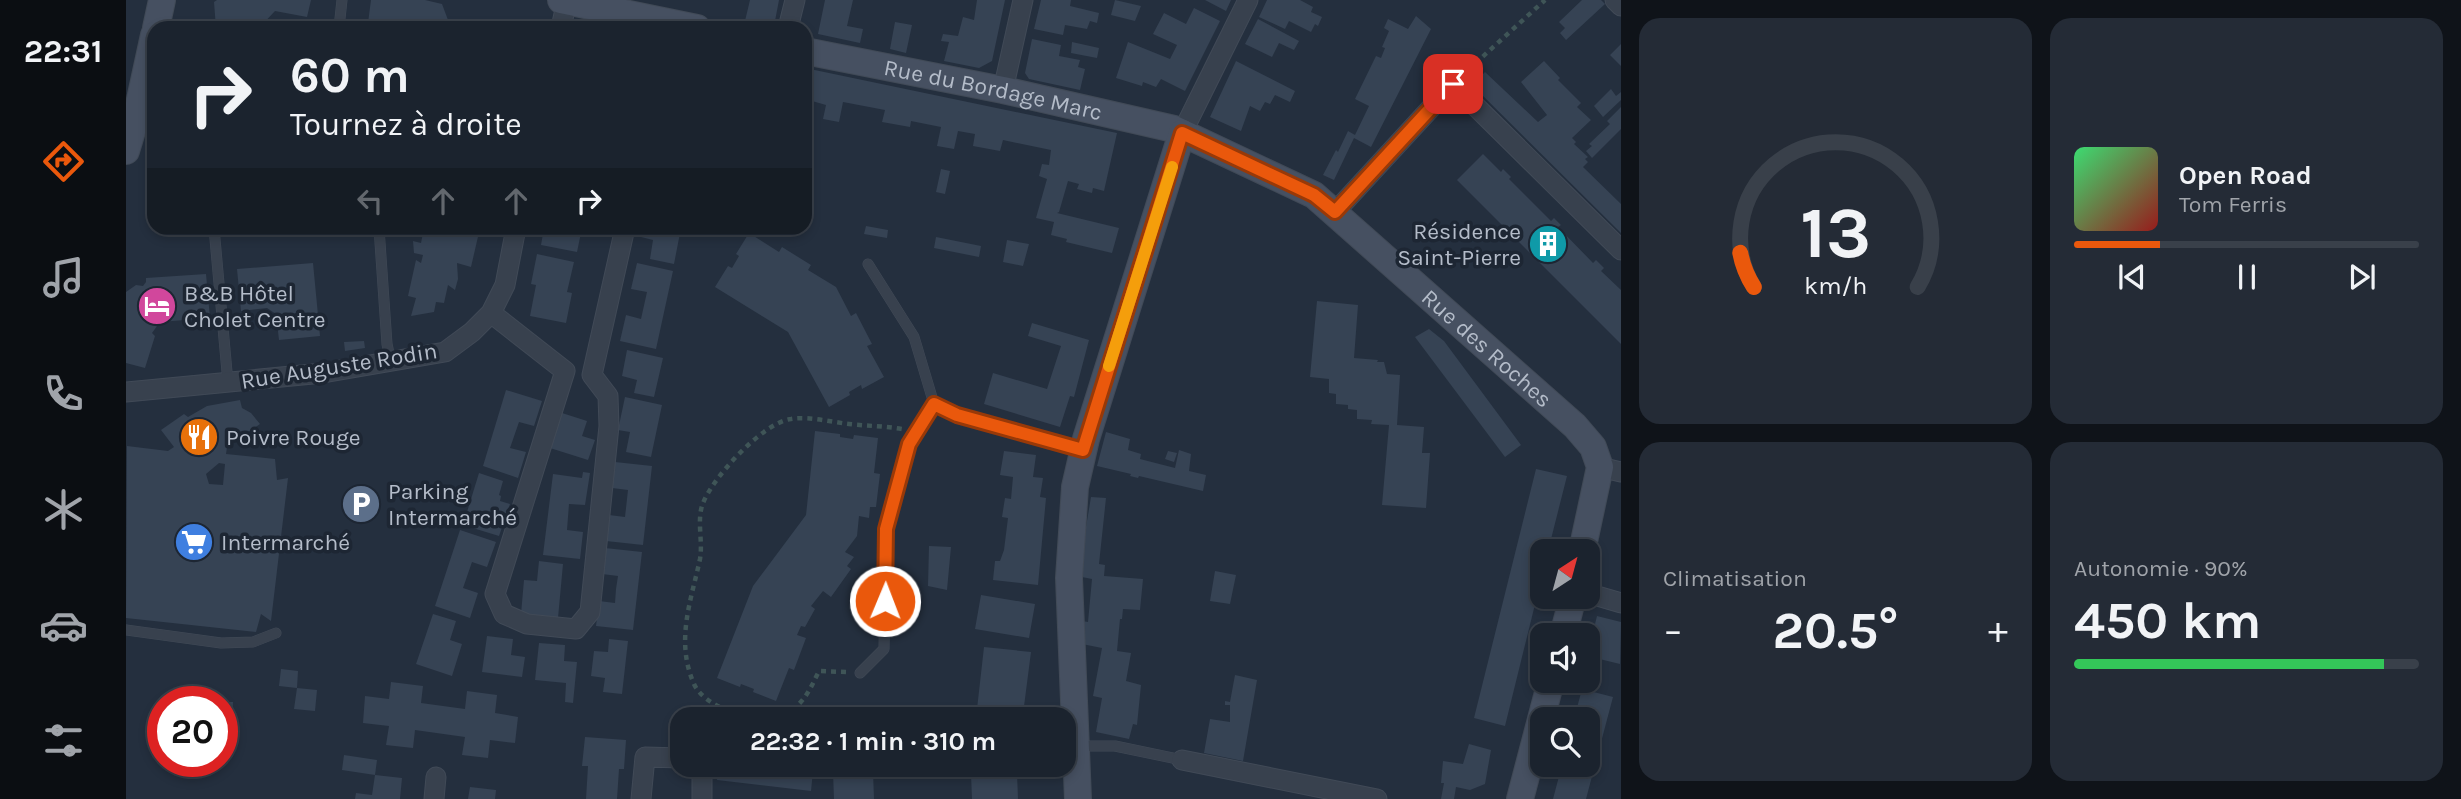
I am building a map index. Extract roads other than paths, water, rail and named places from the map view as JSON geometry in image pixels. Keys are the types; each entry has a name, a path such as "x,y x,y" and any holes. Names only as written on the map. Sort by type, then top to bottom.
{"street":[{"path":"158,21 162,0"},
{"path":"562,21 565,0 663,21"},
{"path":"790,21 794,0"},
{"path":"1003,90 1023,0"},
{"path":"1074,707 1069,578 1074,487 1083,450 1182,133 1248,0"},
{"path":"1615,0 1621,6"},
{"name":"Rue du Bordage Marc","path":"812,52 1003,90 1182,133"},
{"path":"126,151 147,64"},
{"path":"1335,212 1453,84 1621,250"},
{"name":"Rue des Roches","path":"1182,133 1314,195 1574,426 1610,470 1586,539"},
{"name":"Rue Auguste Rodin","path":"126,392 228,383 391,363 445,352 472,332 491,313 505,285 515,235"},
{"path":"592,375 623,235"},
{"path":"491,313 565,371 592,375 608,396 609,426 590,612 576,629 527,624 504,614 495,594 565,371"},
{"path":"1600,597 1621,603"},
{"path":"1520,799 1548,693"},
{"path":"641,799 645,757 670,758"},
{"path":"1182,760 1377,799"},
{"path":"1076,764 1078,799"},
{"path":"702,777 702,799"},
{"path":"434,799 436,778"}],"lane":[{"path":"340,21 342,0"},
{"path":"215,235 228,383"},
{"path":"379,235 387,344 391,363"},
{"path":"868,264 914,337 934,404 957,415 1083,450"},
{"path":"860,673 884,649 886,529 909,444 934,404"},
{"path":"126,630 221,643 253,642 276,633"},
{"path":"1076,746 1115,746 1182,760"}],"place":[{"name":"Résidence Saint-Pierre","path":"1548,244"},
{"name":"B&B Hôtel Cholet Centre","path":"157,306"},
{"name":"Poivre Rouge","path":"199,437"},
{"name":"Parking Intermarché","path":"361,504"},
{"name":"Intermarché","path":"194,542"}]}
